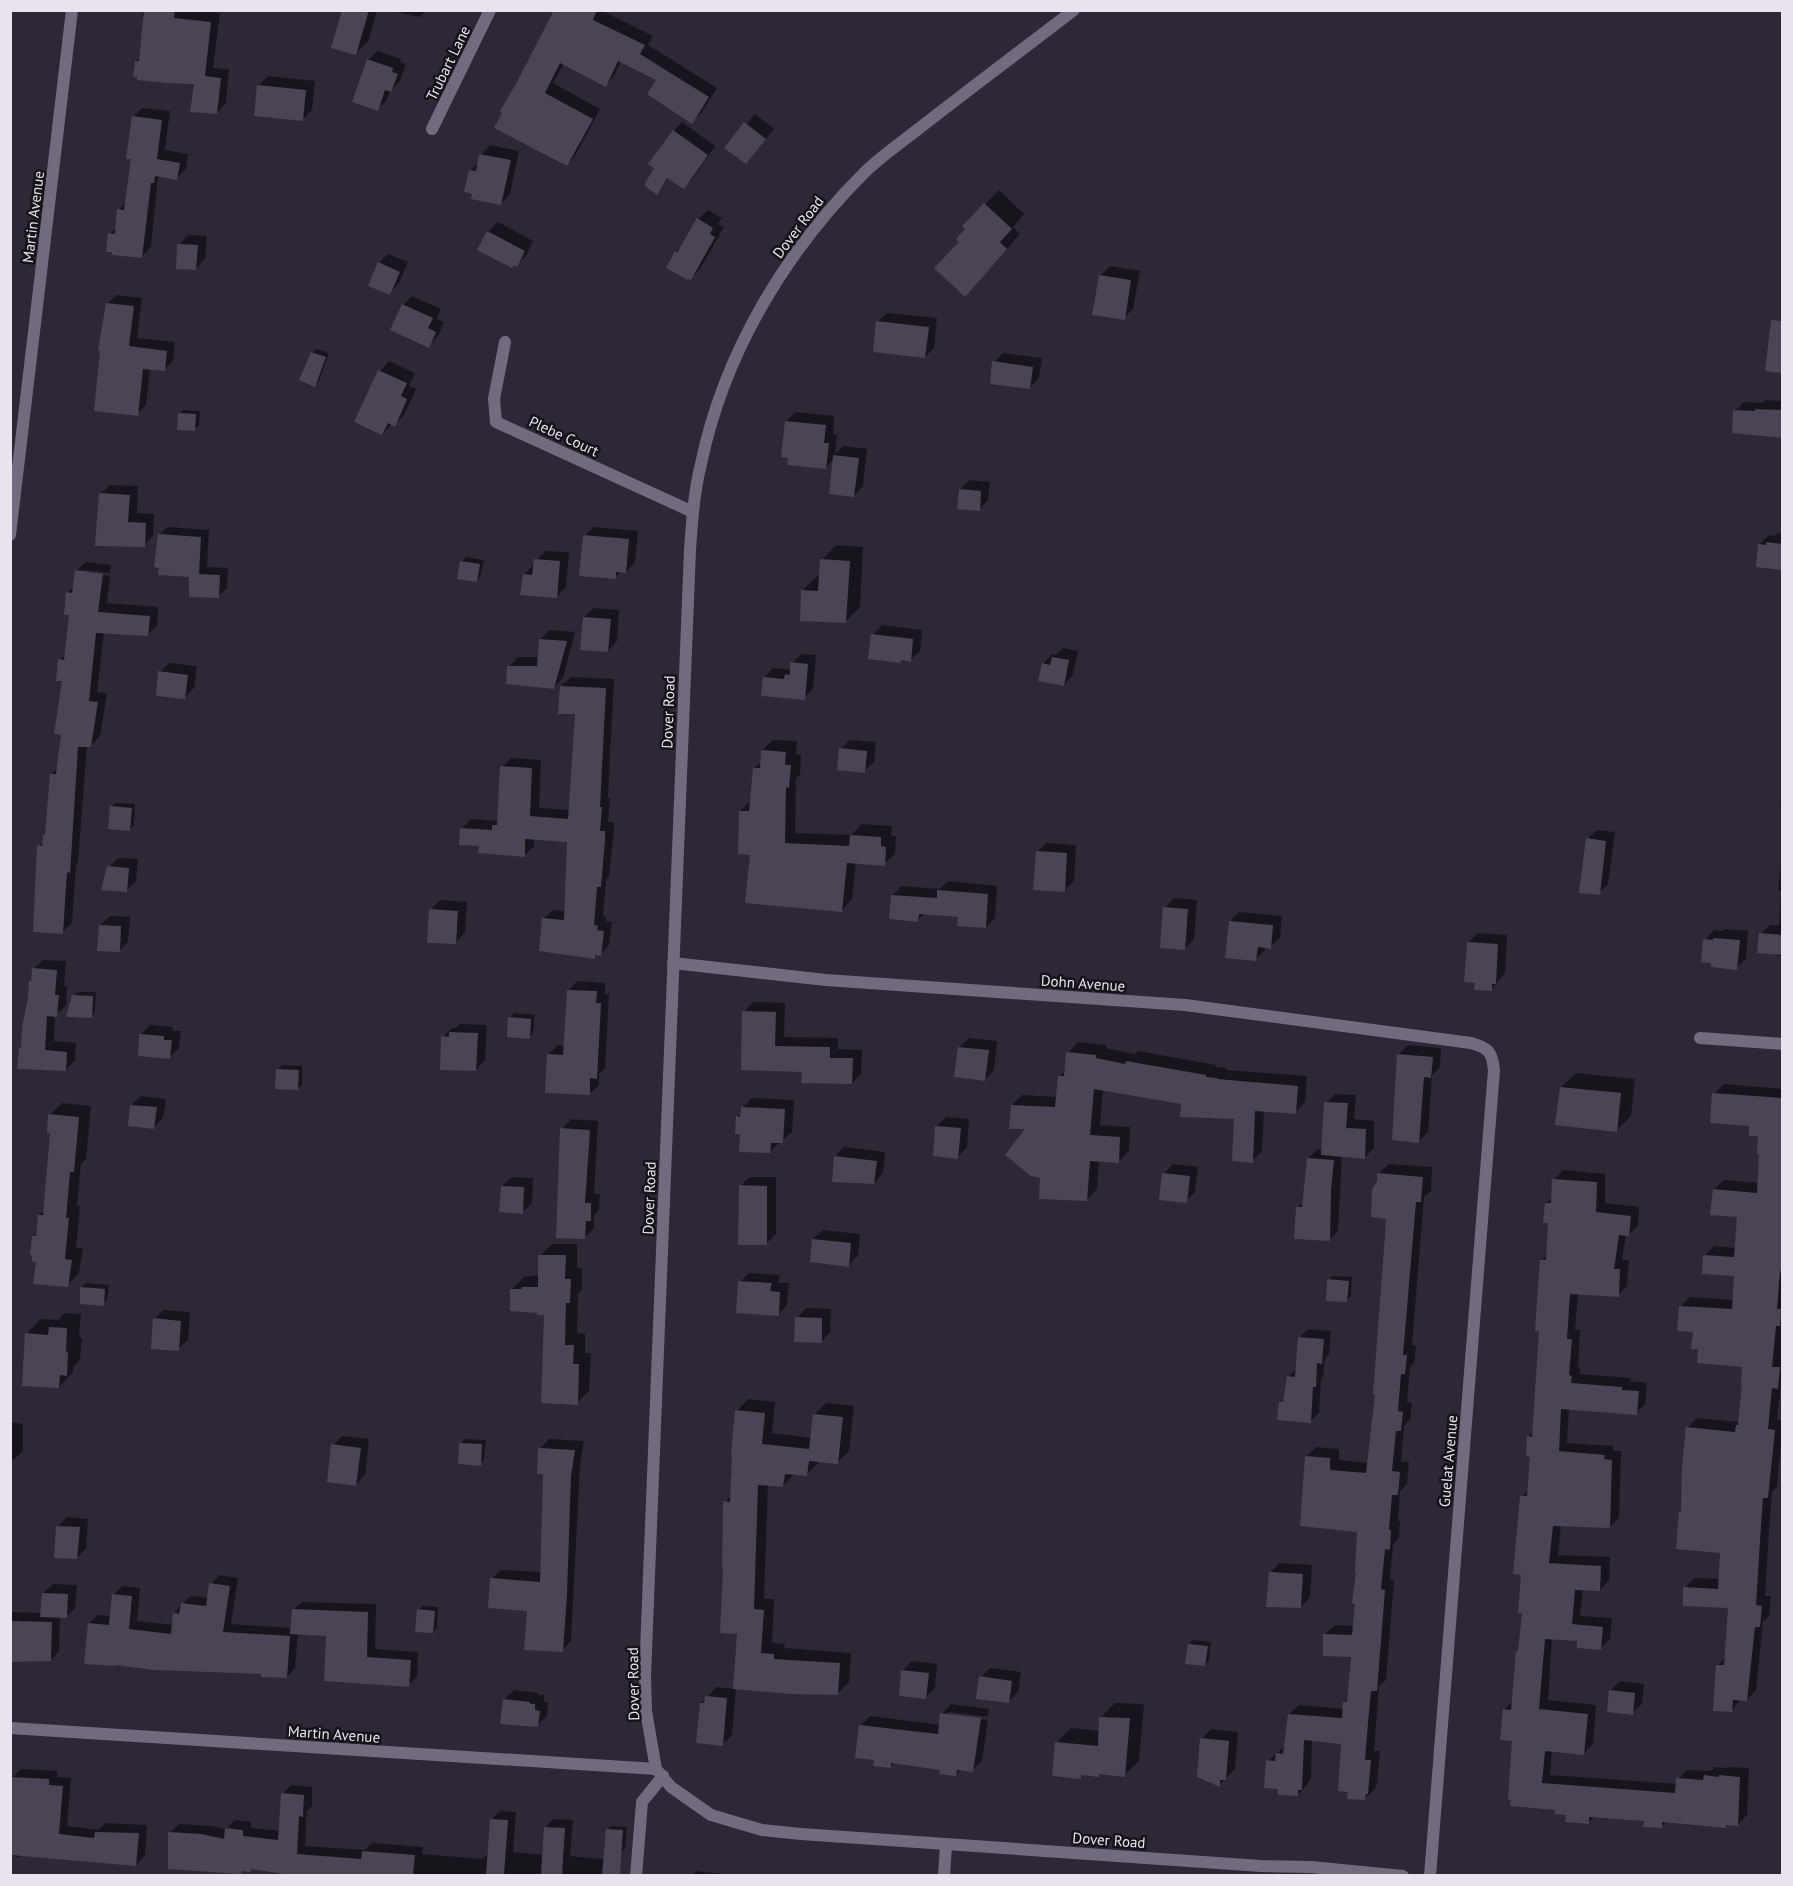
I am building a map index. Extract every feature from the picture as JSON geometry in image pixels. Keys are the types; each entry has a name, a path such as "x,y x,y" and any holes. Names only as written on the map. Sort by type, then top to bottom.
{"street":[{"name":"Martin Avenue","path":"10,535 72,10"},
{"name":"Trubart Lane","path":"432,129 490,10"},
{"name":"Dover Road","path":"1074,10 868,169 826,212 786,266 753,321 723,388 701,463 693,512 673,963 645,1676 646,1711 659,1773 671,1787 711,1815 762,1830 946,1845 1261,1866 1311,1867 1403,1875"},
{"name":"Plebe Court","path":"505,342 494,399 496,422 693,512"},
{"name":"Dohn Avenue","path":"673,963 826,980 1185,1005 1470,1043 1489,1051"},
{"path":"1700,1038 1782,1044"},
{"name":"Guelat Avenue","path":"1430,1875 1493,1081 1493,1057 1489,1051"},
{"name":"Martin Avenue","path":"10,1728 659,1773"},
{"path":"636,1875 642,1802 659,1773"},
{"path":"944,1875 946,1845"}],"building":[{"path":"144,10 175,10 174,18 211,22 205,76 221,78 217,114 190,112 194,84 137,80 137,77 133,77 135,61 139,61"},
{"path":"342,10 369,10 356,55 331,48"},
{"path":"554,10 597,10 593,20 645,45 640,54 709,97 692,124 647,94 656,80 618,61 606,87 560,63 545,93 593,119 567,166 494,128 502,113 500,111"},
{"path":"367,59 393,68 392,72 398,74 391,92 385,90 378,111 352,102"},
{"path":"257,85 306,90 303,121 254,116"},
{"path":"132,116 162,120 157,159 180,163 177,180 155,176 154,183 151,183 142,258 112,255 112,252 106,252 108,233 115,234 117,209 124,210 131,159 126,159"},
{"path":"744,122 766,139 746,164 724,148"},
{"path":"673,130 708,155 684,189 667,178 657,195 644,185 654,168 648,164"},
{"path":"479,154 511,160 501,205 471,199 472,194 464,192 469,170 476,171"},
{"path":"984,203 1012,229 1000,242 1007,249 965,297 934,268 959,242 956,239 965,229 962,226"},
{"path":"697,218 713,228 710,234 715,237 691,280 688,280 666,268"},
{"path":"487,231 525,251 517,267 514,265 512,268 477,250"},
{"path":"177,244 198,245 196,270 176,269"},
{"path":"378,262 400,272 390,295 368,286"},
{"path":"1099,275 1131,280 1125,320 1092,315"},
{"path":"106,303 134,306 129,346 167,351 165,371 143,369 138,416 94,411 100,351 98,350"},
{"path":"402,304 433,318 428,328 436,332 429,348 390,330"},
{"path":"1771,320 1782,321 1782,373 1765,371"},
{"path":"876,321 929,327 925,358 873,352"},
{"path":"311,352 326,357 315,387 299,380"},
{"path":"992,361 1033,367 1030,389 990,384"},
{"path":"378,370 407,383 401,396 407,399 395,427 388,423 382,435 354,422"},
{"path":"1755,409 1782,410 1782,438 1732,433 1733,410 1755,411"},
{"path":"178,413 196,414 195,431 177,430"},
{"path":"785,421 826,425 824,443 829,443 826,469 787,465 788,458 781,457"},
{"path":"833,455 859,458 854,497 829,494"},
{"path":"959,489 981,491 980,511 957,509"},
{"path":"99,493 130,495 128,522 146,523 145,547 95,546"},
{"path":"158,534 201,537 199,574 220,575 219,598 189,597 189,577 158,575 159,568 154,567"},
{"path":"583,535 629,539 626,573 616,572 616,579 579,576"},
{"path":"1766,542 1782,544 1782,570 1756,567 1758,544 1766,545"},
{"path":"534,559 560,561 557,598 520,595 523,574 532,575"},
{"path":"820,559 850,561 846,623 800,621 801,590 818,591"},
{"path":"460,561 480,564 477,582 457,579"},
{"path":"75,570 103,574 98,612 150,616 148,636 96,633 89,701 98,702 91,747 78,747 70,873 67,872 63,934 33,932 37,845 42,846 43,835 45,835 50,774 56,774 61,735 54,734 62,681 56,681 58,659 64,660 69,615 64,615 66,592 72,593"},
{"path":"583,617 611,619 608,652 580,650"},
{"path":"871,634 913,639 911,662 868,659"},
{"path":"539,639 567,641 554,689 506,684 507,666 537,666"},
{"path":"1052,657 1069,660 1064,686 1038,681 1042,663 1050,665"},
{"path":"790,662 808,664 805,700 761,696 763,677 784,679 785,674 790,675"},
{"path":"158,671 188,675 185,699 156,696"},
{"path":"560,686 606,688 600,807 602,807 600,831 605,831 605,840 601,887 597,887 594,925 598,926 597,930 604,931 601,956 595,955 595,959 539,951 542,918 564,920 567,842 525,839 525,857 478,853 479,846 459,845 460,828 492,830 492,825 497,825 500,766 532,768 530,816 568,819 575,714 558,714"},
{"path":"839,748 867,751 865,773 837,770"},
{"path":"761,750 786,752 785,765 791,765 789,788 786,787 785,843 849,846 850,835 881,837 881,846 886,847 885,866 847,863 842,912 745,903 750,855 738,854 739,811 749,811 753,768 760,768"},
{"path":"110,806 132,808 130,831 108,829"},
{"path":"1586,838 1606,841 1600,895 1579,893"},
{"path":"1036,851 1067,853 1065,892 1033,890"},
{"path":"107,866 129,868 127,892 101,890"},
{"path":"937,890 988,894 986,928 957,926 958,917 919,914 918,922 889,919 891,895 937,898"},
{"path":"1163,907 1188,909 1185,950 1160,948"},
{"path":"429,909 458,911 456,944 427,943"},
{"path":"1229,921 1273,925 1271,949 1258,947 1256,961 1225,958"},
{"path":"99,925 121,926 120,952 97,951"},
{"path":"1759,933 1782,935 1782,955 1757,953"},
{"path":"1713,938 1740,940 1737,970 1711,967 1711,963 1701,962 1703,939 1713,940"},
{"path":"1467,942 1498,944 1496,984 1492,984 1492,991 1474,990 1475,983 1464,982"},
{"path":"32,968 57,970 55,995 59,995 57,1017 47,1016 45,1050 67,1052 66,1071 17,1069"},
{"path":"567,990 597,991 596,1003 601,1003 597,1079 590,1078 590,1095 545,1093 547,1054 563,1055"},
{"path":"72,995 93,996 92,1018 66,1017"},
{"path":"742,1011 776,1012 775,1046 830,1047 830,1058 853,1058 852,1084 801,1083 802,1072 741,1070"},
{"path":"508,1017 531,1019 530,1039 507,1037"},
{"path":"449,1032 478,1033 476,1071 440,1070 441,1036 449,1037"},
{"path":"139,1034 164,1036 164,1040 172,1040 170,1059 138,1056"},
{"path":"958,1047 989,1050 985,1081 954,1077"},
{"path":"1066,1052 1096,1055 1096,1058 1125,1064 1126,1061 1217,1079 1298,1086 1296,1114 1255,1111 1253,1163 1232,1161 1234,1119 1180,1117 1181,1104 1094,1089 1090,1135 1120,1137 1119,1163 1090,1161 1087,1201 1039,1199 1040,1178 1031,1176 1005,1155 1025,1129 1009,1129 1011,1105 1055,1107 1058,1076 1064,1076"},
{"path":"1397,1054 1433,1057 1431,1078 1424,1077 1419,1143 1392,1140"},
{"path":"276,1069 299,1070 298,1090 275,1089"},
{"path":"1560,1087 1621,1093 1617,1132 1555,1125"},
{"path":"1712,1093 1782,1098 1782,1272 1780,1271 1777,1309 1781,1309 1780,1326 1776,1326 1772,1367 1780,1367 1778,1389 1772,1388 1768,1429 1775,1430 1768,1498 1763,1498 1756,1605 1762,1606 1760,1627 1755,1627 1747,1701 1733,1700 1732,1712 1713,1711 1716,1665 1724,1665 1728,1608 1683,1606 1683,1587 1718,1589 1720,1553 1676,1549 1679,1511 1681,1512 1686,1427 1735,1432 1736,1425 1738,1425 1742,1382 1742,1367 1697,1363 1698,1349 1691,1349 1693,1332 1677,1331 1679,1306 1732,1309 1734,1276 1702,1274 1703,1255 1734,1257 1737,1217 1710,1215 1713,1189 1757,1193 1758,1136 1749,1136 1749,1126 1710,1123"},
{"path":"1324,1102 1348,1103 1346,1128 1366,1129 1365,1159 1321,1155"},
{"path":"130,1105 157,1107 154,1129 128,1126"},
{"path":"741,1107 785,1109 783,1143 771,1143 770,1153 739,1152 740,1134 735,1134 736,1116 740,1117"},
{"path":"48,1114 79,1117 74,1172 70,1172 66,1218 69,1218 65,1259 72,1260 68,1287 33,1284 36,1262 32,1261 32,1255 30,1255 32,1236 36,1236 38,1215 43,1215 50,1133 47,1133"},
{"path":"935,1126 961,1128 958,1159 933,1156"},
{"path":"560,1128 590,1130 585,1203 591,1203 591,1221 586,1221 585,1239 556,1238"},
{"path":"834,1156 877,1161 874,1184 832,1182"},
{"path":"1307,1158 1334,1160 1330,1241 1294,1239 1296,1207 1302,1207"},
{"path":"1162,1173 1190,1176 1187,1203 1159,1200"},
{"path":"1377,1173 1423,1177 1421,1202 1416,1202 1403,1355 1407,1355 1405,1374 1401,1374 1398,1411 1403,1412 1401,1431 1396,1431 1392,1471 1400,1472 1398,1495 1392,1495 1390,1550 1385,1549 1381,1589 1385,1590 1377,1691 1371,1691 1368,1723 1365,1760 1371,1760 1368,1794 1365,1800 1347,1799 1348,1792 1338,1791 1341,1744 1304,1740 1302,1790 1298,1790 1298,1796 1278,1795 1278,1789 1264,1788 1266,1760 1275,1761 1276,1753 1283,1754 1288,1714 1342,1718 1343,1702 1347,1702 1351,1657 1323,1656 1323,1634 1352,1635 1357,1532 1300,1526 1305,1456 1330,1458 1330,1470 1366,1473 1375,1395 1373,1394 1386,1219 1371,1217 1372,1190 1377,1181"},
{"path":"1552,1179 1597,1182 1596,1212 1631,1216 1629,1236 1619,1235 1614,1269 1620,1269 1619,1297 1570,1294 1567,1339 1572,1339 1569,1375 1572,1376 1571,1383 1622,1387 1622,1390 1639,1391 1637,1415 1561,1409 1559,1451 1605,1455 1604,1459 1612,1460 1610,1528 1553,1526 1549,1563 1601,1566 1600,1591 1575,1590 1572,1624 1603,1627 1601,1650 1577,1648 1577,1641 1545,1639 1539,1709 1588,1714 1584,1755 1545,1751 1542,1783 1675,1793 1676,1778 1703,1780 1704,1775 1740,1777 1738,1826 1726,1825 1726,1828 1662,1822 1662,1828 1643,1827 1644,1821 1589,1817 1589,1824 1565,1822 1566,1815 1554,1814 1555,1810 1510,1806 1511,1800 1508,1799 1512,1741 1500,1740 1503,1709 1511,1710 1522,1613 1518,1613 1521,1575 1513,1574 1520,1496 1527,1496 1530,1457 1526,1456 1527,1436 1532,1437 1539,1331 1535,1331 1540,1260 1546,1260 1548,1223 1543,1223 1545,1203 1551,1203"},
{"path":"739,1185 767,1186 767,1245 738,1245"},
{"path":"501,1186 524,1187 523,1214 499,1212"},
{"path":"812,1239 851,1243 849,1267 810,1262"},
{"path":"538,1255 566,1255 565,1279 571,1279 570,1303 566,1303 565,1345 574,1345 573,1364 579,1364 578,1405 541,1403 544,1315 510,1311 510,1289 538,1287"},
{"path":"1327,1279 1349,1281 1347,1302 1326,1301"},
{"path":"738,1281 772,1283 770,1291 780,1292 779,1316 736,1313"},
{"path":"80,1287 105,1289 104,1306 80,1304"},
{"path":"795,1317 822,1318 822,1343 794,1342"},
{"path":"153,1318 181,1321 179,1351 151,1349"},
{"path":"49,1327 67,1328 67,1376 60,1375 59,1388 22,1386 25,1333 48,1335"},
{"path":"1298,1337 1324,1339 1322,1364 1317,1363 1316,1387 1313,1387 1311,1423 1277,1420 1279,1402 1283,1402 1287,1376 1295,1377"},
{"path":"735,1410 765,1413 762,1444 809,1449 813,1414 843,1417 838,1464 809,1461 807,1476 785,1474 783,1487 758,1485 754,1609 764,1610 761,1653 774,1654 774,1659 840,1663 838,1695 733,1689 737,1634 720,1633 723,1501 730,1502"},
{"path":"459,1443 482,1444 481,1466 458,1464"},
{"path":"331,1444 361,1448 356,1486 327,1482"},
{"path":"538,1448 575,1450 571,1476 563,1652 524,1650 527,1611 488,1608 490,1578 540,1582 543,1474 537,1474"},
{"path":"56,1526 80,1527 77,1559 54,1558"},
{"path":"1269,1572 1303,1574 1301,1608 1266,1607"},
{"path":"209,1583 230,1586 223,1632 290,1636 287,1678 261,1677 261,1674 154,1670 84,1664 88,1623 109,1625 112,1594 132,1596 129,1629 171,1634 173,1613 179,1614 181,1603 206,1606"},
{"path":"42,1593 68,1594 67,1618 40,1617"},
{"path":"292,1609 368,1612 367,1657 411,1660 409,1687 324,1681 326,1636 290,1634"},
{"path":"417,1609 435,1611 433,1633 415,1632"},
{"path":"12,1621 52,1622 51,1661 10,1662"},
{"path":"1188,1644 1208,1646 1205,1666 1185,1664"},
{"path":"901,1670 929,1673 926,1699 899,1696"},
{"path":"979,1676 1012,1681 1009,1703 976,1699"},
{"path":"1609,1690 1635,1693 1633,1715 1607,1712"},
{"path":"705,1696 727,1698 723,1746 696,1743 700,1703 704,1703"},
{"path":"503,1699 535,1704 535,1710 540,1711 538,1727 500,1724"},
{"path":"940,1713 981,1718 973,1772 957,1770 956,1776 939,1774 940,1770 891,1763 891,1768 873,1766 874,1760 855,1758 859,1725 938,1734"},
{"path":"1099,1717 1130,1718 1125,1777 1099,1774 1099,1777 1081,1775 1081,1779 1052,1776 1055,1742 1098,1746"},
{"path":"1200,1738 1229,1741 1226,1780 1220,1780 1220,1787 1197,1777"},
{"path":"10,1777 49,1779 49,1785 63,1786 59,1834 94,1838 95,1832 139,1833 136,1866 10,1855"},
{"path":"281,1793 304,1795 303,1817 299,1816 297,1854 361,1859 362,1851 415,1855 413,1875 284,1875 251,1869 251,1872 242,1871 241,1874 168,1869 168,1832 201,1834 224,1839 225,1828 243,1830 243,1836 278,1840"},
{"path":"490,1819 508,1820 504,1875 486,1875"},
{"path":"544,1827 565,1828 562,1875 541,1875"},
{"path":"606,1829 623,1830 620,1875 602,1875"}]}
